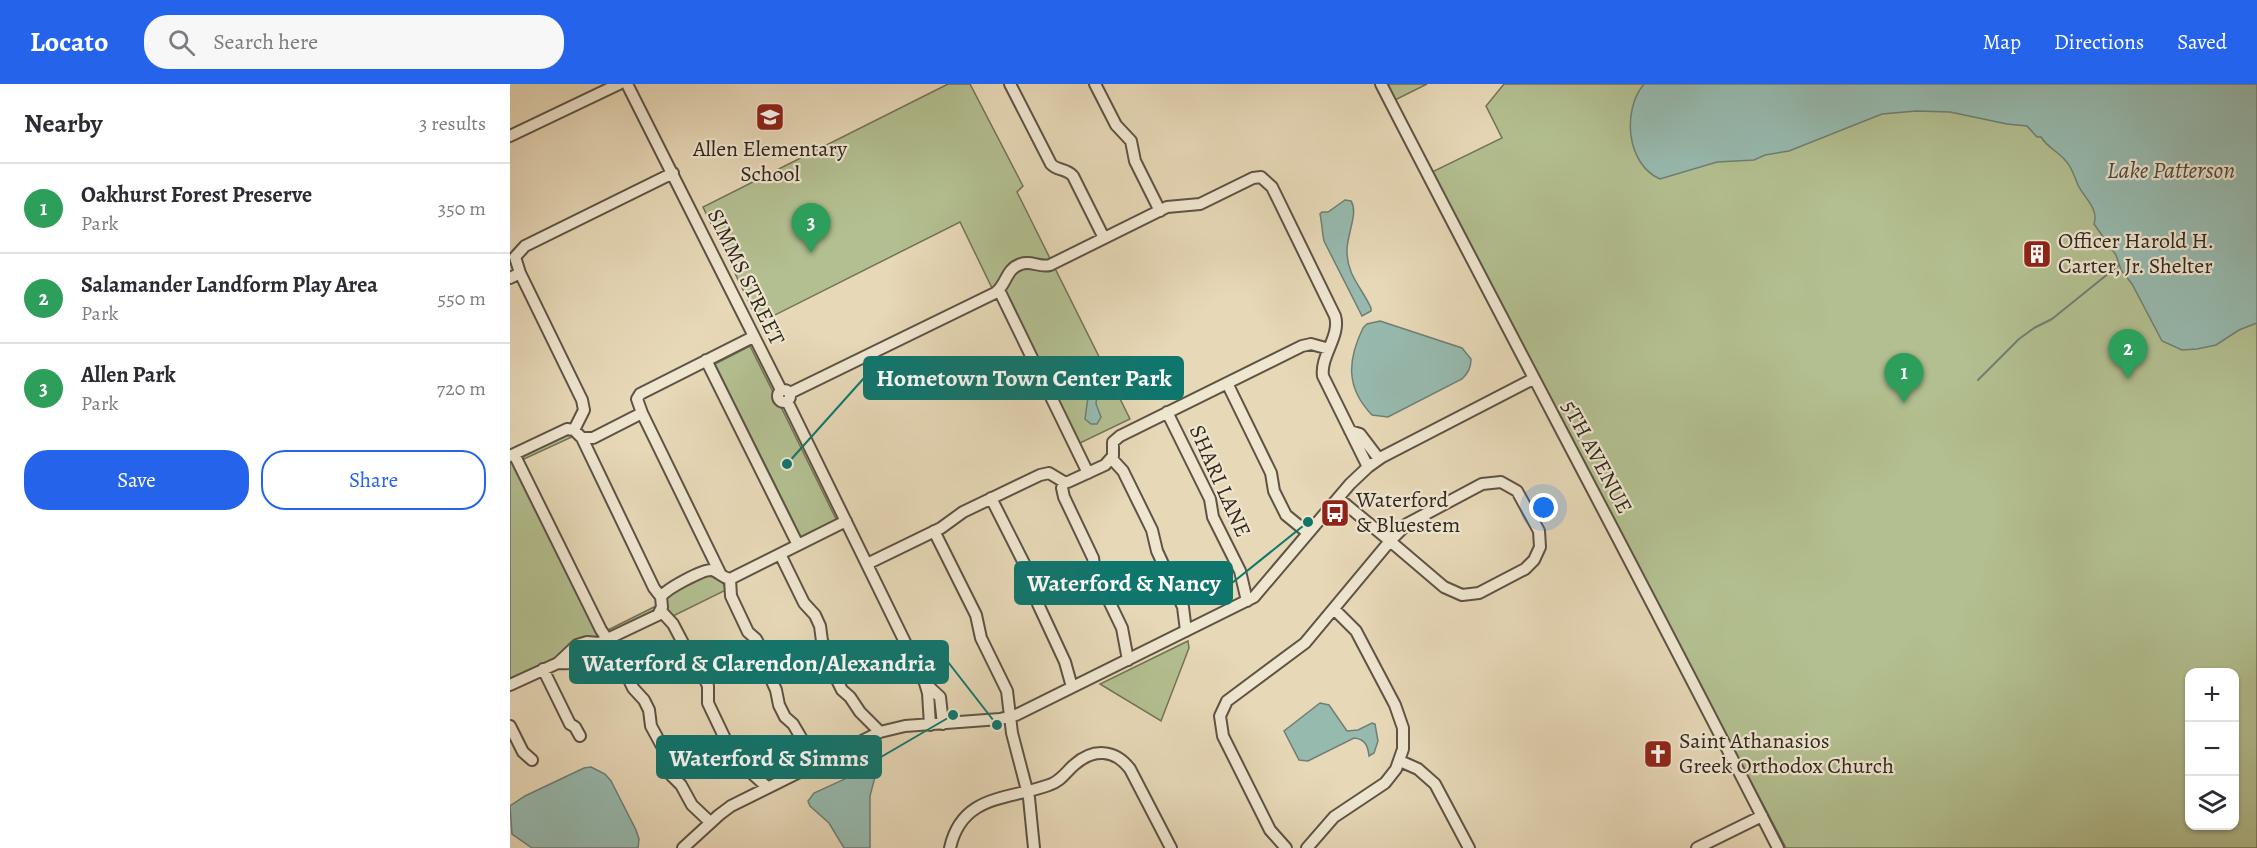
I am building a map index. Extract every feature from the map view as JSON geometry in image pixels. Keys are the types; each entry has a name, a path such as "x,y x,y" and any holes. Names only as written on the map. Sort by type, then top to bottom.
{"street":[{"path":"510,136 619,84"},
{"name":"SIMMS STREET","path":"627,84 753,337 786,395 925,683 930,725"},
{"path":"1010,84 1051,164 1058,169 1066,170 1072,176 1104,238"},
{"path":"1095,84 1116,125 1131,141 1135,161 1160,210"},
{"name":"5TH AVENUE","path":"1381,84 1778,848"},
{"path":"661,597 654,588 578,434 582,400 515,275 515,257 525,246 673,173"},
{"path":"786,395 999,290 1008,272 1022,263 1046,266 1160,210 1172,206 1200,204 1252,178 1262,177 1272,187 1335,316 1336,325 1322,368 1323,376 1368,466"},
{"path":"999,290 1088,474"},
{"path":"753,337 640,394 637,399 642,414 725,577 748,632 756,639 764,654 765,668 776,690 779,705 785,717 793,724 803,741 823,759"},
{"path":"1186,631 1184,607 1157,551 1152,530 1123,471 1112,459 1112,446 1115,439 1307,344 1329,349"},
{"path":"706,360 798,545"},
{"path":"683,848 731,806 880,732 905,726 1010,717 1247,601 1265,586 1338,498 1368,466 1533,379"},
{"path":"1227,383 1271,473 1274,491 1286,515 1308,533"},
{"name":"SHARI LANE","path":"1167,412 1210,499 1213,517 1240,571 1247,601"},
{"path":"642,414 593,438 567,429 512,455 601,630 603,641 633,688 644,700 649,710 651,726 663,748 664,759 672,775 681,785 692,805 710,822"},
{"path":"1350,431 1360,434 1380,459"},
{"path":"867,564 934,531 963,512 1045,473 1053,474 1064,482 1073,481 1112,459"},
{"path":"1064,482 1062,488 1064,497 1093,558 1095,572 1124,634 1128,660"},
{"path":"1286,848 1270,830 1222,735 1220,717 1222,708 1234,694 1305,643 1335,610 1390,541 1413,519 1482,484 1493,482 1505,484 1517,491 1539,531 1541,542 1537,556 1525,569 1479,593 1466,596 1448,590 1390,541 1338,498"},
{"path":"991,498 1036,589 1038,604 1065,662 1072,687"},
{"path":"725,577 780,554 846,521"},
{"path":"934,531 976,615 981,638 1007,691 1012,733 1028,792 1034,848"},
{"path":"780,554 804,603 815,615 820,626 822,641 842,690 880,732"},
{"path":"725,577 715,571 705,571 666,590 661,597 661,611 673,624 694,664 701,671 708,686 708,703 729,747 745,768 767,787"},
{"path":"1307,848 1334,817 1385,783 1400,761 1404,738 1401,717 1356,631 1335,610"},
{"path":"558,663 572,664 583,661 603,641 661,611"},
{"path":"510,685 558,663 577,645 603,641"},
{"path":"543,669 570,724 575,727 580,736"},
{"name":"SIMMS STREET","path":"925,683 940,697 943,724"},
{"path":"510,726 523,752 532,760"},
{"path":"950,848 957,829 966,817 989,800 1028,792 1055,783 1091,754 1107,753 1121,759 1130,770 1171,848"},
{"path":"1400,761 1418,769 1435,784 1469,848"},
{"path":"1697,848 1762,816"}],"green space":[{"path":"948,84 970,84 1023,186 1017,192 1130,419 1078,444 1000,285 992,288 960,222 759,323 703,207"},
{"path":"1385,84 1427,84 1393,101"},
{"path":"1504,84 2257,84 2257,848 1786,848 1430,173 1502,138 1486,106"},
{"path":"750,346 773,392 773,402 781,407 837,521 802,539 715,364"},
{"path":"571,432 574,436 524,459 522,454"},
{"path":"510,461 514,461 599,639 570,644 557,657 510,680"},
{"path":"713,575 722,581 726,590 671,617 665,607 666,599 671,593"},
{"path":"658,605 653,612 611,632 606,631"},
{"path":"1188,641 1189,648 1161,721 1100,684"}],"water":[{"name":"Lake Patterson","path":"1644,84 2257,84 2257,323 2239,330 2216,345 2197,349 2182,350 2162,341 2132,284 2121,270 2116,255 2094,224 2093,208 2069,166 2027,126 1950,112 1916,111 1882,114 1789,151 1765,155 1754,160 1717,162 1660,179 1649,172 1640,161 1631,136 1632,108"},
{"path":"1345,200 1351,201 1354,212 1347,246 1349,268 1371,308 1371,311 1362,316 1324,241 1320,214 1328,212"},
{"path":"1380,321 1462,348 1471,359 1467,372 1462,379 1388,417 1372,415 1357,395 1352,363 1363,328 1367,324"},
{"path":"1089,390 1095,390 1097,393 1096,404 1101,417 1097,424 1091,424 1085,419"},
{"path":"1320,703 1329,705 1347,731 1375,724 1378,741 1374,753 1369,756 1366,744 1354,738 1308,761 1299,760 1284,731"},
{"path":"873,766 877,769 870,796 870,848 844,848 829,823 810,806 808,801 814,793"},
{"path":"591,767 605,774 611,781 636,830 639,839 638,848 532,848 512,834 510,806 525,796 584,768"}],"waterway":[{"path":"1978,380 2019,339 2052,319 2119,265"}],"place":[{"name":"Allen Elementary School","path":"770,117"},
{"name":"Allen Park","path":"811,253"},
{"name":"Officer Harold H. Carter, Jr. Shelter","path":"2037,254"},
{"name":"Salamander Landform Play Area","path":"2128,379"},
{"name":"Oakhurst Forest Preserve","path":"1904,403"},
{"name":"Hometown Town Center Park","path":"787,464"},
{"name":"Waterford & Bluestem","path":"1335,513"},
{"name":"Waterford & Nancy","path":"1308,522"},
{"name":"Waterford & Simms","path":"953,715"},
{"name":"Waterford & Clarendon/Alexandria","path":"997,725"},
{"name":"Saint Athanasios Greek Orthodox Church","path":"1658,754"}]}
